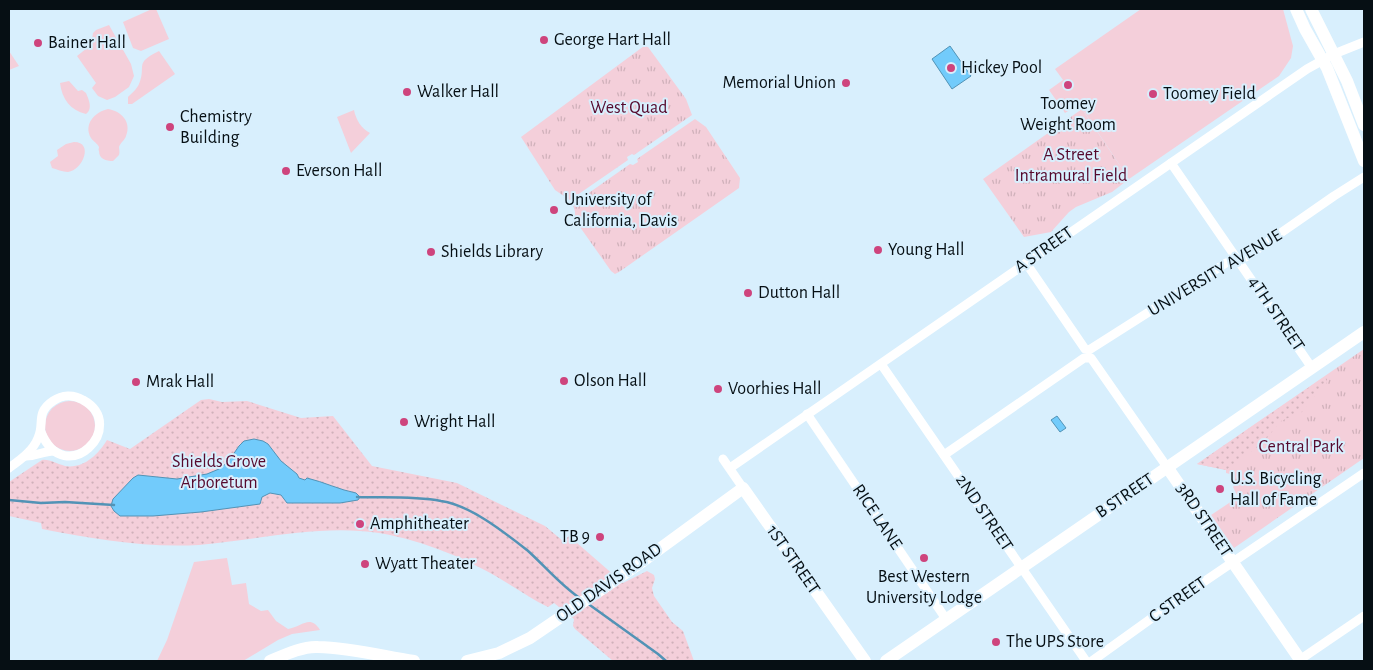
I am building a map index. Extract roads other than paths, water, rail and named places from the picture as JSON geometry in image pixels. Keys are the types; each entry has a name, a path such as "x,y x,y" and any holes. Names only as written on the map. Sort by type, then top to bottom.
{"street":[{"path":"1296,9 1305,29 1347,81 1364,125"},
{"path":"1311,9 1364,161"},
{"name":"A STREET","path":"730,468 1307,69 1328,57 1364,42"},
{"name":"4TH STREET","path":"1171,163 1312,368"},
{"name":"UNIVERSITY AVENUE","path":"944,455 1089,354 1226,263 1246,257 1364,177"},
{"name":"3RD STREET","path":"1026,263 1300,661"},
{"name":"B STREET","path":"886,661 1364,332"},
{"name":"2ND STREET","path":"881,364 1086,661"},
{"path":"68,396 77,397 91,405 99,421 98,435 93,445 86,451 70,456 54,451 48,446 41,432 40,426 43,412 52,402 68,396"},
{"name":"RICE LANE","path":"807,414 946,619"},
{"path":"9,468 26,456 41,432"},
{"path":"26,456 31,457 42,452 54,451"},
{"name":"1ST STREET","path":"723,459 865,661"},
{"name":"C STREET","path":"1092,661 1364,473"},
{"name":"OLD DAVIS ROAD","path":"467,661 499,653 530,638 599,592 743,488"},
{"path":"1300,661 1364,616"},
{"path":"270,661 318,647 350,649 414,661"},
{"path":"287,661 317,653 326,648"}],"water":[{"name":"Hickey Pool","path":"950,46 971,76 952,89 932,59"},
{"path":"1057,416 1066,428 1060,432 1051,420"},
{"path":"254,439 268,444 281,461 297,474 299,478 305,480 307,478 356,493 360,497 358,500 340,503 287,503 281,495 270,493 262,497 260,504 153,516 120,516 111,506 113,499 138,475 177,479 207,474 219,469 228,462 244,441"}],"waterway":[{"path":"357,497 430,499 463,508 486,520 518,543 566,588 581,599"},
{"path":"9,500 114,505"},
{"path":"587,603 666,661"}],"place":[{"name":"George Hart Hall","path":"544,40"},
{"name":"Bainer Hall","path":"38,43"},
{"name":"Hickey Pool","path":"951,68"},
{"name":"Memorial Union","path":"846,83"},
{"name":"Toomey Weight Room","path":"1068,85"},
{"name":"Walker Hall","path":"407,92"},
{"name":"Toomey Field","path":"1153,94"},
{"name":"Chemistry Building","path":"170,127"},
{"name":"Everson Hall","path":"286,171"},
{"name":"University of California, Davis","path":"554,210"},
{"name":"Young Hall","path":"878,250"},
{"name":"Shields Library","path":"431,252"},
{"name":"Dutton Hall","path":"748,293"},
{"name":"Olson Hall","path":"564,381"},
{"name":"Mrak Hall","path":"136,382"},
{"name":"Voorhies Hall","path":"718,389"},
{"name":"Wright Hall","path":"404,422"},
{"name":"U.S. Bicycling Hall of Fame","path":"1220,489"},
{"name":"Amphitheater","path":"360,524"},
{"name":"TB 9","path":"600,537"},
{"name":"Best Western University Lodge","path":"924,558"},
{"name":"Wyatt Theater","path":"365,564"},
{"name":"The UPS Store","path":"996,642"}],"park label":[{"name":"West Quad","path":"629,108"},
{"name":"A Street Intramural Field","path":"1071,165"},
{"name":"Central Park","path":"1301,447"},
{"name":"Shields Grove Arboretum","path":"219,472"}]}
